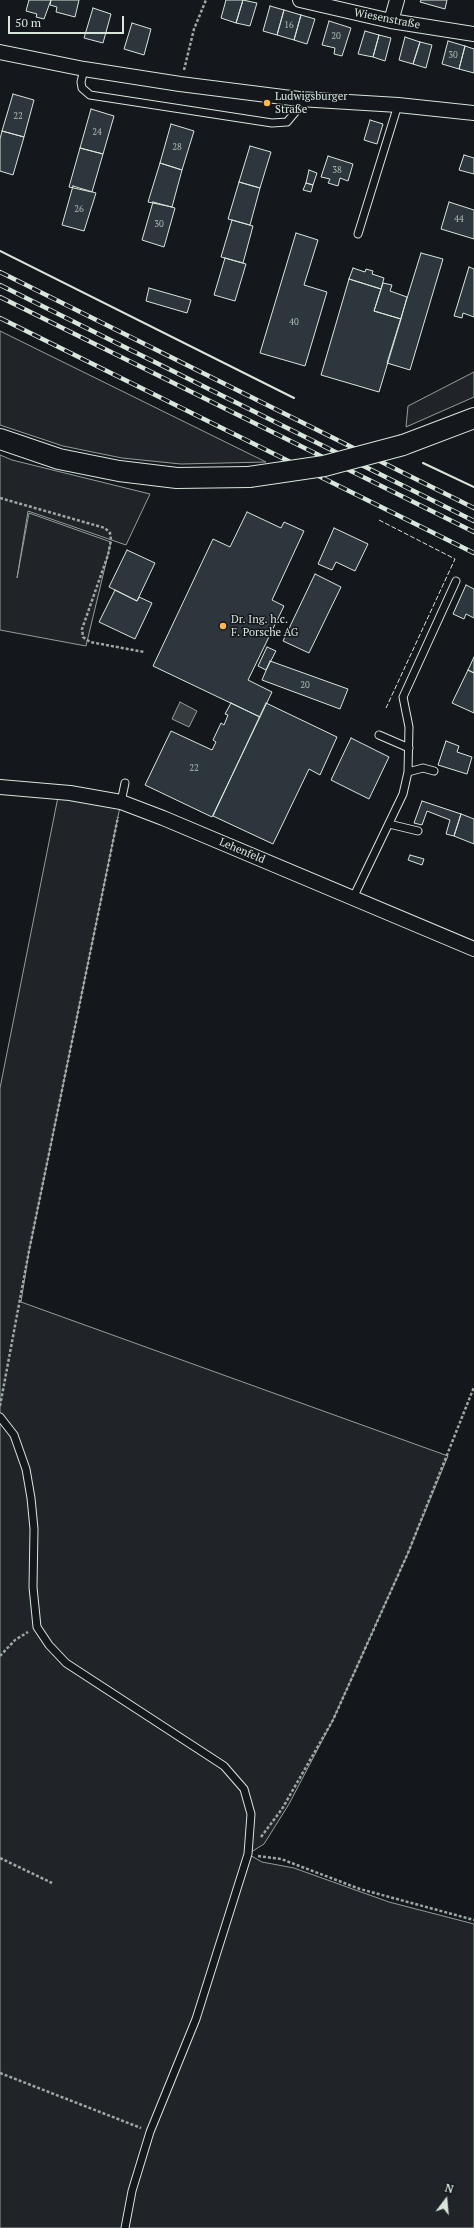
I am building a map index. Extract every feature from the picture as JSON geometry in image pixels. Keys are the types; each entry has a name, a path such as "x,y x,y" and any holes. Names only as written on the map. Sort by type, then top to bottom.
{"main road":[{"path":"0,439 59,459 119,471 177,478 249,477 324,466 403,445 474,418"}],"street":[{"name":"Wiesenstraße","path":"300,0 391,21 474,34"},
{"path":"391,21 397,0"},
{"path":"0,52 180,84 299,99 398,106 474,114"},
{"name":"Lehenfeld","path":"0,787 70,793 121,802 171,821 474,949"}],"lane":[{"path":"84,68 81,82 82,88 90,95 272,122 287,122 291,119 297,110 299,99"},
{"path":"358,234 398,106"},
{"path":"353,898 403,794 408,772 409,727 403,697 456,581"},
{"path":"378,735 409,748"},
{"path":"408,772 423,768 434,771"},
{"path":"121,802 125,782"},
{"path":"389,824 418,832"},
{"path":"0,1417 14,1436 26,1469 32,1498 34,1529 33,1587 37,1627 49,1645 66,1662 224,1766 244,1789 251,1814 248,1854 196,2019 150,2132 132,2191 126,2228"}],"path":[{"path":"180,84 194,28 206,0"},
{"path":"0,498 105,528 110,533 111,540 108,556 82,629 83,637 90,642 144,652"},
{"path":"0,1406 31,1244 121,802"},
{"path":"474,1387 408,1553 333,1720 282,1809 248,1854 281,1859 360,1889 474,1920"},
{"path":"0,1656 15,1640 37,1627"},
{"path":"0,1858 52,1883"},
{"path":"0,2073 150,2132"}],"shaded area":[{"path":"0,331 266,462 181,464 122,458 63,446 0,425"},
{"path":"474,372 474,397 406,427 408,406"},
{"path":"0,455 12,460 150,494 126,545 28,511 17,578 29,513 111,542 86,646 0,630"},
{"path":"180,702 197,711 189,727 172,719"},
{"path":"59,792 121,802 29,1251 21,1302 448,1456 408,1553 333,1720 289,1804 264,1844 248,1854 262,1862 294,1868 389,1902 474,1924 474,2228 0,2228 0,1088"}],"building":[{"path":"29,0 51,0 44,19 36,17 37,14 26,11"},
{"path":"51,0 79,0 75,17 56,12 57,7 50,5"},
{"path":"226,0 243,0 236,23 221,18"},
{"path":"243,0 257,3 250,26 236,23"},
{"path":"421,0 447,0 445,9 420,2"},
{"path":"270,6 284,10 277,35 263,31"},
{"path":"93,8 111,14 103,43 84,38"},
{"path":"284,10 301,15 294,40 277,35"},
{"path":"301,15 315,19 307,44 294,40"},
{"path":"329,21 351,28 342,56 334,54 335,48 322,45"},
{"path":"132,23 151,29 144,55 124,49"},
{"path":"365,31 379,35 373,57 358,54"},
{"path":"379,35 391,38 385,61 373,57"},
{"path":"405,37 420,42 413,64 399,60"},
{"path":"448,41 465,46 459,69 442,64"},
{"path":"420,42 432,45 426,68 413,64"},
{"path":"465,46 474,49 474,73 459,69"},
{"path":"13,94 34,100 24,137 2,131"},
{"path":"91,109 114,116 103,154 80,148"},
{"path":"370,120 383,124 377,144 364,140"},
{"path":"171,124 194,131 182,170 160,163"},
{"path":"2,131 24,137 13,175 0,171 0,139"},
{"path":"250,146 271,152 260,188 239,182"},
{"path":"80,148 103,154 92,192 69,187"},
{"path":"464,155 474,158 474,174 459,170"},
{"path":"328,156 353,164 348,181 340,178 338,186 328,183 330,179 321,177"},
{"path":"160,163 182,170 172,207 148,202"},
{"path":"309,170 317,173 313,185 306,183"},
{"path":"239,182 260,188 250,225 228,219"},
{"path":"306,183 313,185 311,192 303,190"},
{"path":"73,186 96,193 84,231 62,225"},
{"path":"153,202 175,208 164,247 142,240"},
{"path":"449,202 474,210 474,239 441,229"},
{"path":"232,220 253,226 243,263 221,257"},
{"path":"296,233 318,240 304,285 327,292 305,366 260,353"},
{"path":"421,253 443,259 410,370 387,363"},
{"path":"225,258 246,264 235,301 214,295"},
{"path":"469,267 474,269 474,317 463,313 462,318 454,316"},
{"path":"353,268 365,272 366,269 373,271 372,274 384,278 381,289 349,279"},
{"path":"349,279 381,289 374,311 401,319 379,392 321,375"},
{"path":"383,283 392,285 390,291 407,297 401,319 374,311"},
{"path":"149,288 191,300 187,313 146,301"},
{"name":"Dr. Ing. h.c. F. Porsche AG","path":"247,512 281,528 284,522 304,531 272,600 284,606 248,680 272,692 260,717 153,666 213,539 230,547"},
{"path":"334,528 368,544 355,571 336,562 332,570 318,564"},
{"path":"127,550 155,563 137,601 109,587"},
{"path":"315,574 341,587 309,653 283,641"},
{"path":"466,585 474,589 474,618 466,614 464,619 453,614"},
{"path":"115,590 137,601 139,597 152,603 135,639 99,622"},
{"path":"267,647 276,651 266,670 258,666"},
{"path":"474,657 474,673 468,670"},
{"path":"270,661 348,689 340,709 262,680"},
{"path":"468,670 474,673 474,713 452,703"},
{"path":"231,703 260,717 212,817 145,785 171,731 212,750 216,742 213,740 221,723 224,725 228,715 225,714"},
{"path":"266,703 337,737 320,775 309,769 273,844 213,816"},
{"path":"351,738 389,757 369,799 331,780"},
{"path":"446,741 459,746 457,752 472,757 467,774 438,765"},
{"path":"422,801 461,814 454,836 446,834 450,820 427,811 422,825 414,823"},
{"path":"461,814 474,819 474,844 454,836"},
{"path":"410,855 424,859 422,865 408,860"}],"railway":[{"path":"0,272 474,508"},
{"path":"0,285 474,521"},
{"path":"0,297 474,532"},
{"path":"0,318 474,553"}],"fence":[{"path":"379,520 455,559 386,708"}],"wall":[{"path":"0,251 294,398"},
{"path":"423,463 474,487"}],"place":[{"name":"Ludwigsburger Straße","path":"267,103"},
{"name":"Dr. Ing. h.c. F. Porsche AG","path":"223,626"}]}
